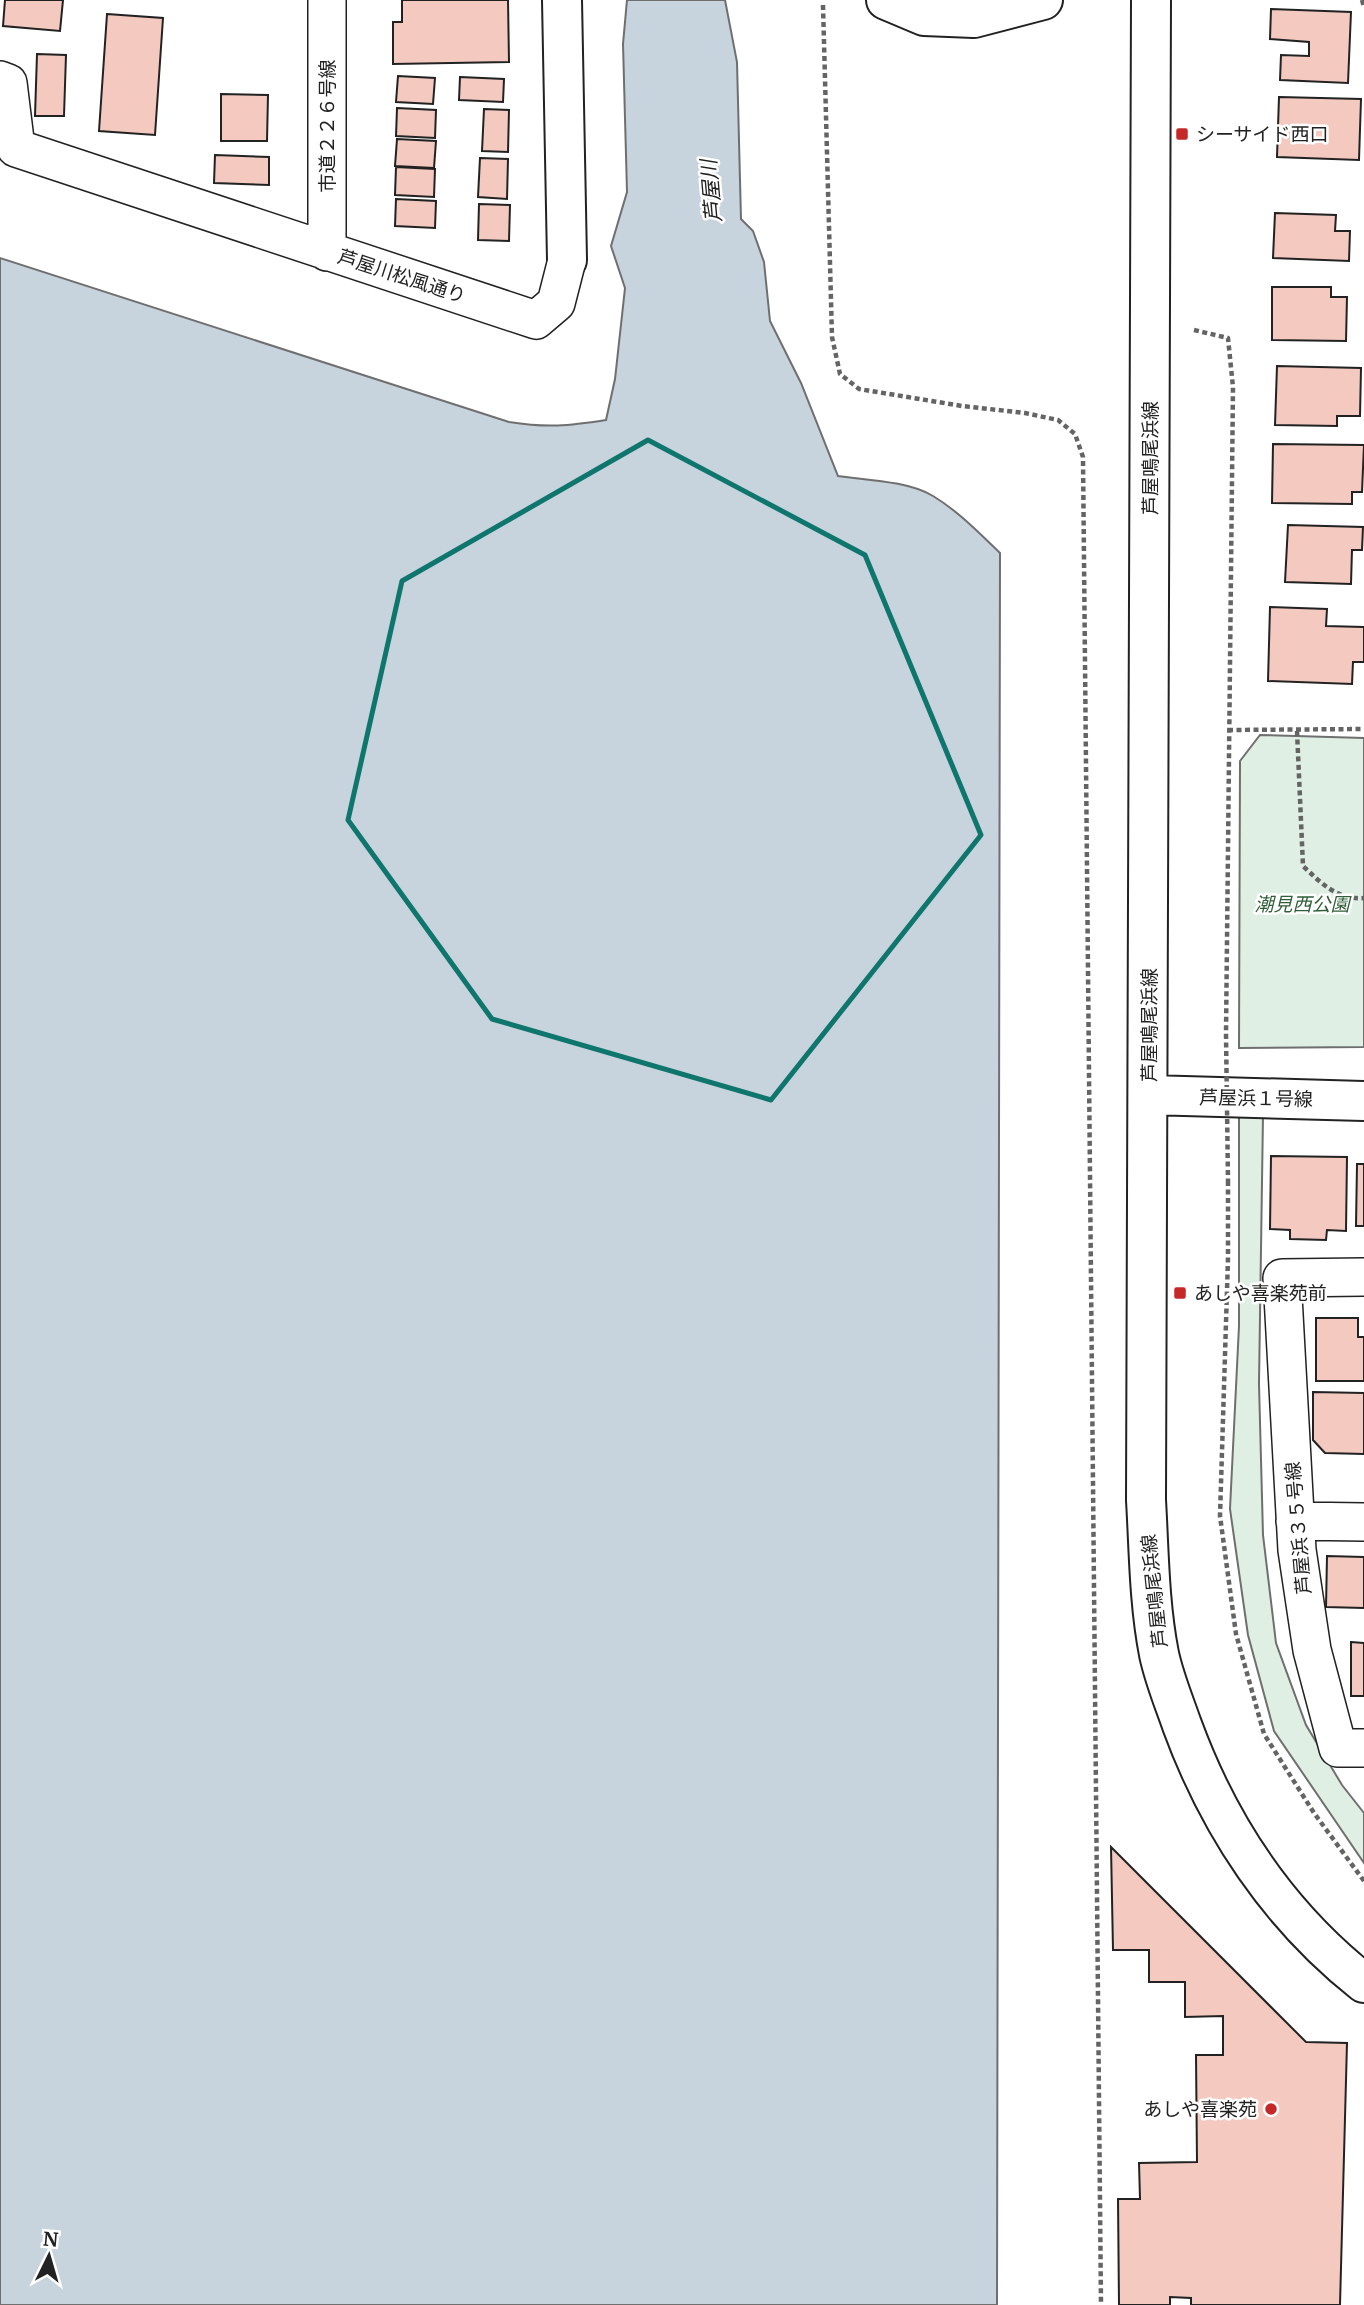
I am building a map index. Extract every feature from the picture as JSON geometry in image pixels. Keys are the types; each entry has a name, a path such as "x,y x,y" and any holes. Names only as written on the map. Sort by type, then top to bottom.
{"main road":[{"name":"芦屋川松風通り","path":"562,0 567,260"},
{"path":"886,0 924,16 974,18 1043,0"},
{"name":"芦屋鳴尾浜線","path":"1151,0 1146,1500 1152,1605 1160,1655 1193,1754 1216,1806 1252,1864 1291,1912 1364,1983"},
{"name":"芦屋浜１号線","path":"1149,1095 1364,1101"}],"street":[{"name":"市道２２６号線","path":"327,0 327,252"},
{"name":"芦屋川松風通り","path":"4,81 16,148 536,320 556,303 567,260"},
{"name":"芦屋浜３５号線","path":"1364,1278 1282,1278 1297,1550 1312,1650 1338,1748 1364,1748"},
{"path":"1295,1521 1364,1522"}],"path":[{"path":"1362,0 1364,7"},
{"path":"823,5 832,337 840,374 859,389 1058,420 1075,435 1083,457 1101,2305"},
{"path":"1194,330 1228,338 1233,387 1226,1034 1228,1258 1220,1516 1236,1634 1264,1734 1314,1813 1364,1881"},
{"path":"1228,730 1269,732 1364,729"},
{"path":"1297,731 1303,866 1330,892 1353,899 1364,898"}],"highlighted area":[{"path":"648,440 865,555 981,835 771,1100 492,1019 348,820 402,581"}],"green space":[{"name":"潮見西公園","path":"1260,735 1364,738 1364,1047 1239,1048 1240,761"},
{"path":"1239,1115 1263,1115 1259,1384 1263,1535 1276,1643 1306,1725 1342,1785 1364,1813 1364,1863 1274,1731 1248,1635 1230,1509 1239,1326"}],"water":[{"name":"芦屋川","path":"627,0 725,0 737,62 741,219 753,231 764,262 770,321 801,383 838,476 887,482 923,491 951,508 1000,553 997,2305 0,2305 0,258 509,422 558,426 606,420 615,379 625,288 611,246 627,192 623,44"}],"building":[{"path":"5,0 63,0 60,31 3,26"},
{"path":"402,0 508,0 509,62 393,64 393,22 402,22"},
{"path":"1271,9 1351,12 1348,83 1280,80 1281,55 1309,56 1309,42 1270,39"},
{"path":"107,14 163,18 155,135 99,131"},
{"path":"37,54 66,55 64,116 35,116"},
{"path":"398,76 435,78 433,104 396,102"},
{"path":"460,77 504,79 503,102 459,100"},
{"path":"221,94 268,95 267,141 221,141"},
{"path":"1279,97 1361,99 1359,160 1277,157"},
{"path":"397,108 436,110 435,138 396,136"},
{"path":"484,109 509,110 508,152 482,151"},
{"path":"397,139 436,141 434,168 395,166"},
{"path":"215,155 269,157 269,185 214,183"},
{"path":"480,158 508,159 507,199 478,197"},
{"path":"396,167 435,169 434,197 395,195"},
{"path":"396,199 436,201 435,228 395,226"},
{"path":"479,204 510,205 509,241 478,240"},
{"path":"1275,213 1336,215 1335,231 1350,231 1349,261 1273,258"},
{"path":"1272,287 1331,287 1331,297 1347,297 1346,341 1272,340"},
{"path":"1277,366 1361,368 1360,416 1337,416 1337,426 1275,425"},
{"path":"1273,444 1364,445 1362,492 1352,492 1352,504 1272,503"},
{"path":"1288,525 1363,527 1362,550 1352,550 1351,584 1285,582"},
{"path":"1270,607 1327,609 1326,626 1364,627 1364,662 1353,662 1352,684 1268,681"},
{"path":"1271,1156 1347,1157 1346,1231 1327,1230 1326,1240 1290,1239 1290,1230 1270,1229"},
{"path":"1357,1164 1364,1164 1364,1226 1356,1226"},
{"path":"1316,1318 1358,1318 1358,1337 1364,1337 1364,1381 1316,1381"},
{"path":"1313,1392 1364,1393 1364,1454 1325,1453 1313,1440"},
{"path":"1327,1556 1364,1557 1364,1608 1326,1607"},
{"path":"1351,1642 1364,1643 1364,1696 1351,1696"},
{"name":"あしや喜楽苑","path":"1111,1847 1306,2042 1347,2043 1340,2305 1191,2305 1191,2298 1170,2297 1170,2305 1119,2305 1118,2199 1140,2199 1139,2163 1197,2162 1196,2055 1223,2055 1223,2016 1185,2017 1185,1982 1149,1982 1149,1950 1113,1950"}],"place":[{"name":"シーサイド西口","path":"1182,134"},
{"name":"あしや喜楽苑前","path":"1180,1293"},
{"name":"あしや喜楽苑","path":"1271,2109"}]}
